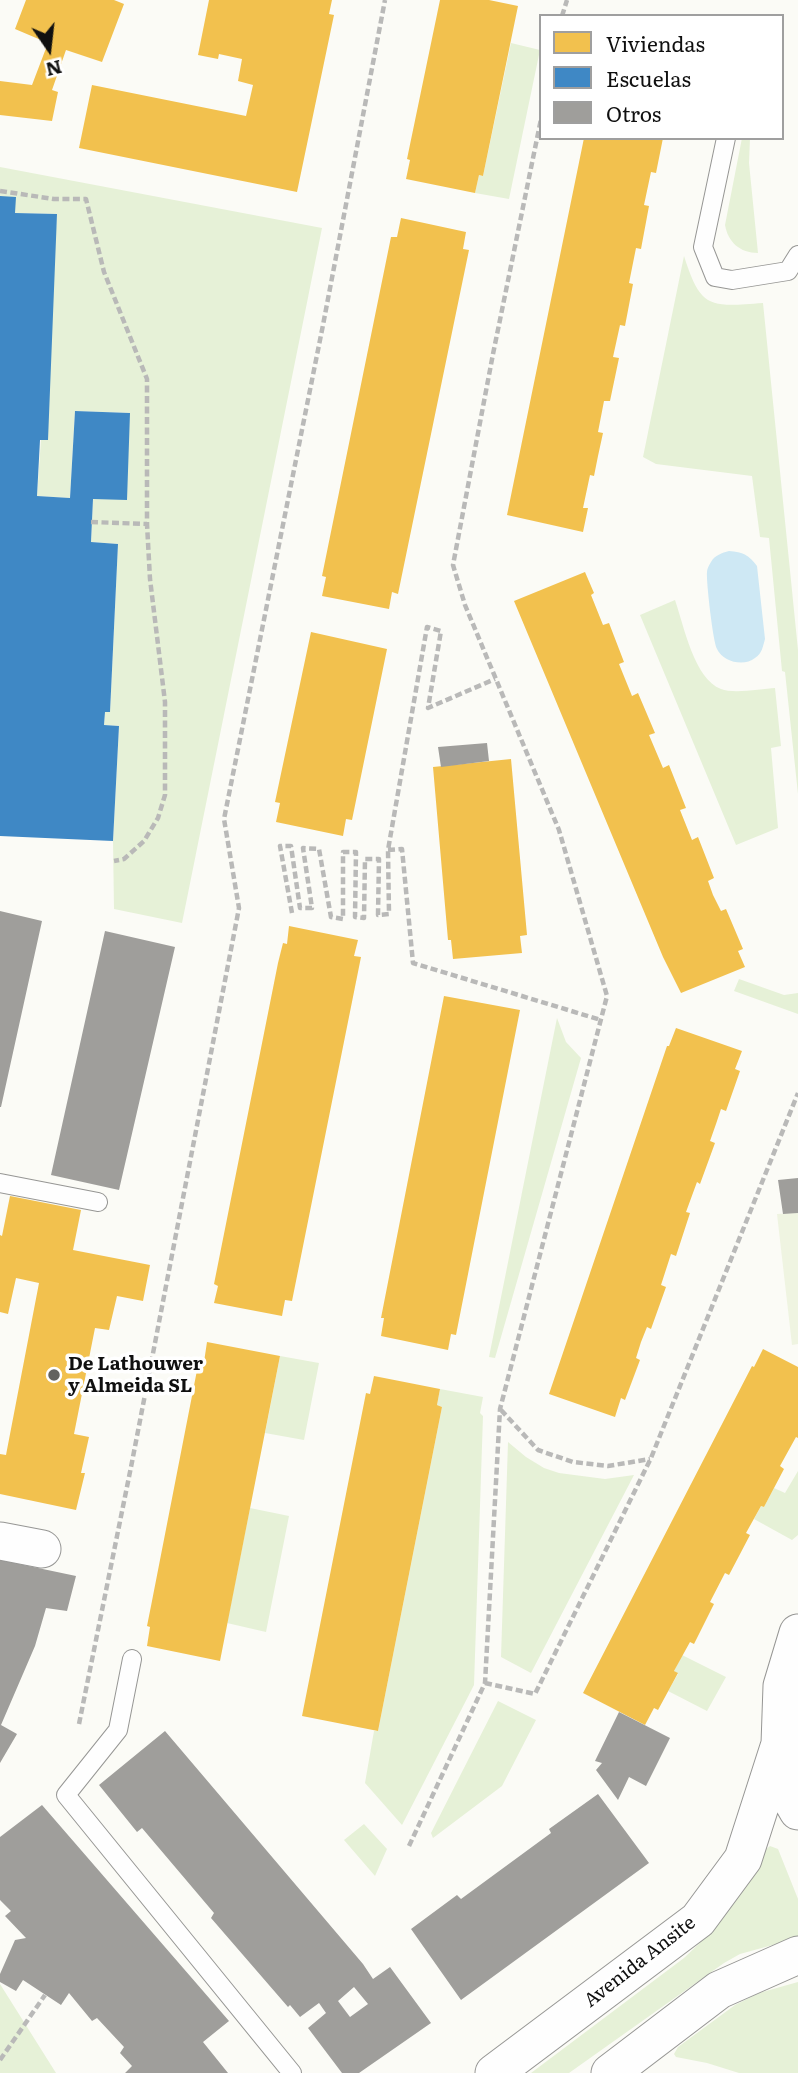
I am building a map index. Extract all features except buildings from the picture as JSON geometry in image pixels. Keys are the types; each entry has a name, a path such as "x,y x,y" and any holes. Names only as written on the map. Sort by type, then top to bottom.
{"street":[{"path":"0,1541 41,1549"},
{"path":"798,1633 782,1686 780,1744 798,1811"},
{"name":"Avenida Ansite","path":"494,2073 698,1920 743,1859 780,1744"},
{"path":"610,2073 719,1990 798,1955"}],"lane":[{"path":"726,140 703,247 715,277 732,280 788,271 798,255"},
{"path":"0,1183 97,1202"},
{"path":"132,1660 118,1730 66,1795 292,2073"}],"path":[{"path":"79,1724 239,908 224,818 385,0"},
{"path":"409,1846 485,1682 500,1409 607,996 559,830 465,605 453,565 539,129"},
{"path":"0,191 54,199 86,199 104,272 147,379 147,524 150,579 165,702 165,795 158,818 144,841 124,859 114,861"},
{"path":"91,522 147,524"},
{"path":"292,913 280,846 291,846 300,908 312,908 303,848 319,849 331,917 343,919 343,852 356,852 355,918 365,918 365,859 379,859 378,915 389,914 388,850 427,627 441,631 428,709 495,679"},
{"path":"388,850 402,849 413,963 601,1020"},
{"path":"485,1682 535,1694 651,1458 798,1093"},
{"path":"500,1409 538,1450 573,1462 608,1466 651,1458"},
{"path":"0,2060 44,1995"}],"green space":[{"path":"511,43 539,50 509,199 475,193 479,175 483,176"},
{"path":"742,140 750,140 749,163 758,253 740,249 729,237 725,225"},
{"path":"0,167 322,228 182,923 114,909 113,841 119,726 104,725 105,712 110,712 118,544 91,542 93,499 130,413 75,411 70,498 37,496 57,214 15,213 0,196"},
{"path":"684,256 696,286 710,301 730,305 763,303 798,650 798,794 769,538 760,537 752,476 656,464 643,457"},
{"path":"675,600 691,650 704,675 712,683 721,689 733,691 775,688 781,746 771,748 778,828 736,845 640,615"},
{"path":"739,979 784,995 798,993 798,1014 734,991"},
{"path":"557,1018 566,1042 581,1058 495,1358 489,1357"},
{"path":"798,1213 798,1344 792,1345 777,1214"},
{"path":"280,1356 319,1363 304,1440 265,1433"},
{"path":"440,1389 483,1397 480,1413 483,1416 474,1685 402,1825 365,1783 374,1731 378,1731 442,1407 437,1405"},
{"path":"508,1442 544,1468 559,1473 605,1479 634,1475 531,1673 501,1657"},
{"path":"798,1471 798,1535 792,1540 754,1519 774,1488 785,1493"},
{"path":"250,1508 289,1516 266,1632 227,1623"},
{"path":"682,1655 726,1677 707,1711 668,1691 678,1674 674,1671"},
{"path":"498,1701 536,1720 502,1786 433,1838 431,1833"},
{"path":"364,1824 387,1849 375,1876 344,1840"},
{"path":"770,1846 778,1849 798,1899 798,1938 740,1954 724,1963 569,2073 531,2073 684,1958 730,1908"},
{"path":"798,1982 798,2073 739,2073 676,2057 674,2054 678,2047 735,2005 759,1993"},
{"path":"0,1984 56,2073 0,2073"}],"water":[{"path":"729,551 745,555 757,566 765,639 759,654 750,661 740,663 724,657 717,649 708,586 707,570 710,563"}],"place":[{"name":"De Lathouwer y Almeida SL","path":"54,1375"}]}
